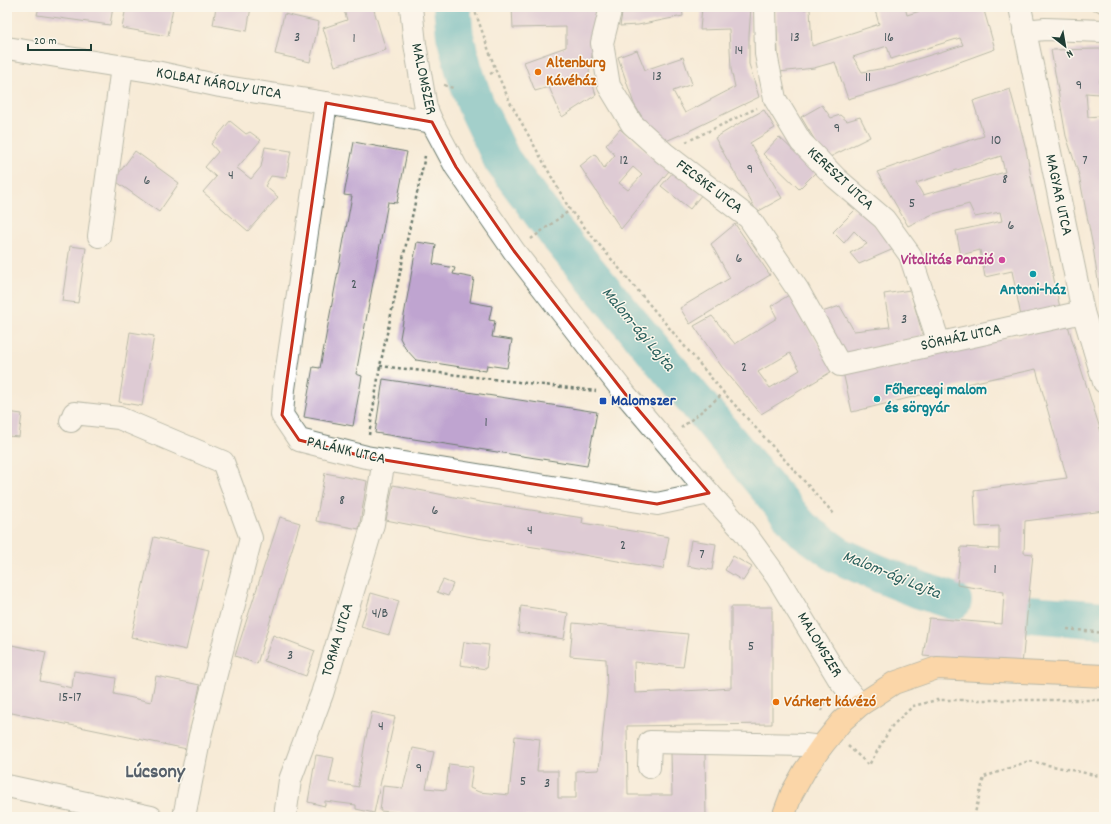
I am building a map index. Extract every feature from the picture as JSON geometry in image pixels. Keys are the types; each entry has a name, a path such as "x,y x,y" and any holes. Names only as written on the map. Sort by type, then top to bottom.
{"main road":[{"path":"783,817 792,793 805,770 842,721 860,705 894,683 937,668 1104,676"}],"street":[{"name":"MALOMSZER","path":"411,7 420,76 426,108 456,167 514,251 626,395 709,494 745,533 777,577 839,679 860,705"},
{"name":"FECSKE UTCA","path":"611,7 602,43 609,86 632,124 664,153 749,218 798,290 840,365"},
{"name":"KERESZT UTCA","path":"765,7 766,54 775,99 801,142 836,178 884,220 910,255 939,343"},
{"name":"MAGYAR UTCA","path":"1020,7 1083,312 1104,382"},
{"path":"1024,31 1045,29 1104,31"},
{"name":"KOLBAI KÁROLY UTCA","path":"7,48 156,72 220,86 432,122"},
{"path":"99,236 122,67"},
{"name":"PALÁNK UTCA","path":"326,103 284,389 282,415 299,440 375,459 657,504 709,494"},
{"name":"SÖRHÁZ UTCA","path":"840,365 1083,312"},
{"path":"71,421 74,413 119,418 223,462 251,538 200,736 184,817"},
{"name":"TORMA UTCA","path":"285,817 290,780 322,694 372,524 375,459"},
{"path":"649,767 650,742 797,745 828,740"},
{"path":"7,786 151,817"}],"path":[{"path":"474,7 496,72 510,102 570,210 723,394 835,515"},
{"path":"490,74 496,72"},
{"path":"664,153 775,99"},
{"path":"375,459 380,366 432,122"},
{"path":"542,230 570,210"},
{"path":"380,366 626,395"},
{"path":"689,421 723,394"},
{"path":"1067,629 1104,633"},
{"path":"828,740 869,765 892,726 912,706 937,700 1104,700"},
{"path":"974,817 984,777 1030,761 1104,777"}],"highlighted area":[{"path":"326,103 432,122 456,167 514,251 626,395 709,493 657,504 366,457 299,440 282,415"}],"building":[{"path":"39,7 113,7 110,25 37,15"},
{"path":"126,7 173,7 168,36 122,28"},
{"path":"216,7 251,7 247,31 213,25"},
{"path":"343,7 373,7 386,50 335,66 323,28 347,20"},
{"path":"512,7 601,7 589,72 596,95 562,117 549,87 535,91 524,62 566,47 566,27 513,28"},
{"path":"623,7 682,7 683,16 638,25 620,26"},
{"path":"702,7 751,7 749,64 759,97 659,144 634,104 618,57 637,50 645,70 683,57 692,84 673,91 685,113 735,87 731,69 729,29 700,30"},
{"path":"874,7 905,7 907,15 933,7 983,7 995,49 899,84 848,99 835,62 814,68 779,72 776,10 810,9 812,46 879,24","holes":["960,38 963,45 891,67 862,72 853,57 887,46 891,59"]},
{"path":"1082,7 1104,7 1104,15 1096,10"},
{"path":"284,14 319,22 310,62 275,54"},
{"path":"1104,49 1104,79 1100,79 1099,94 1086,93 1088,117 1099,116 1104,144 1103,314 1093,247 1079,175 1066,136 1051,50"},
{"path":"1010,89 1026,149 1033,188 1060,308 1021,316 1012,271 985,277 980,250 961,255 956,231 1002,221 1000,212 975,217 969,204 933,214 908,226 877,172 984,136 973,101","holes":["1001,156 1005,172 923,195 916,183"]},
{"path":"822,105 831,118 840,115 847,121 860,117 870,137 826,159 801,117"},
{"path":"764,110 775,128 750,143 782,198 757,212 715,138"},
{"path":"230,121 246,134 250,132 261,140 237,168 251,179 261,167 265,147 291,151 286,178 271,176 265,186 278,197 248,231 203,192 216,177 205,167 218,152 211,144"},
{"path":"620,129 669,171 621,229 580,166 595,154 604,168 615,155 606,145","holes":["633,167 642,175 628,190 619,183"]},
{"path":"779,137 816,172 799,189 763,154"},
{"path":"354,142 407,152 397,203 388,202 356,374 362,376 353,426 304,417 313,367 320,368 352,196 344,195"},
{"path":"135,151 179,183 159,212 114,180"},
{"path":"674,171 702,194 690,209 661,186"},
{"path":"858,207 896,248 859,264 850,253 867,244 854,231 844,243 833,232"},
{"path":"735,224 770,275 690,324 680,308 730,278 711,244"},
{"path":"417,242 436,245 433,264 455,268 453,274 474,278 470,302 492,306 489,320 495,321 492,337 512,340 507,368 487,365 486,371 416,360 405,348 400,338"},
{"path":"70,246 86,248 78,303 62,301"},
{"path":"910,290 923,336 842,355 819,313 840,306 854,331 890,327 884,294"},
{"path":"789,295 834,370 761,414 722,367 694,326 712,316 735,344 777,318 771,306","holes":["790,353 800,370 770,388 758,372"]},
{"path":"1068,325 1104,441 1104,511 1025,521 1024,553 1033,554 1022,665 923,656 929,618 1002,624 1004,592 957,585 961,547 999,549 999,526 976,527 974,490 1067,478 1036,369 957,386 852,412 843,372"},
{"path":"130,332 154,336 142,406 119,402"},
{"path":"383,379 597,412 587,466 375,433"},
{"path":"7,412 22,414 19,437 7,436"},
{"path":"325,473 367,481 359,529 316,521"},
{"path":"393,485 485,503 583,518 582,523 669,537 663,569 477,538 386,520"},
{"path":"280,517 300,523 257,664 235,656"},
{"path":"154,537 209,550 186,650 131,637"},
{"path":"691,540 716,544 712,570 687,566"},
{"path":"733,556 752,567 743,581 725,570"},
{"path":"443,580 453,584 448,596 437,592"},
{"path":"371,593 399,601 389,635 361,627"},
{"path":"521,606 568,613 564,639 518,632"},
{"path":"731,607 772,607 772,724 627,726 628,795 672,795 671,753 705,752 706,817 462,817 380,811 383,786 403,788 413,748 434,752 426,788 446,790 449,764 473,767 470,788 479,792 509,795 515,736 540,739 537,771 558,771 558,798 576,798 576,771 599,770 607,692 606,659 570,656 573,623 688,634 683,667 634,662 635,693 731,688"},
{"path":"273,635 315,651 306,676 264,661"},
{"path":"464,642 489,645 486,669 460,665"},
{"path":"7,644 46,652 40,681 72,688 74,671 116,678 114,694 151,702 156,676 200,685 187,749 7,712"},
{"path":"372,712 395,717 374,813 356,809 356,805 325,801 325,806 308,802 316,755 334,758 329,782 359,787 358,784 366,737"}],"waterway":[{"name":"Malom-ági Lajta","path":"452,7 455,36 464,70 475,103 502,160 556,233 801,528 838,555 880,574 953,601"},
{"name":"Malom-ági Lajta","path":"1030,614 1104,620"}],"place":[{"name":"Altenburg Kávéház","path":"538,72"},
{"name":"Vitalitás Panzió","path":"1002,260"},
{"name":"Antoni-ház","path":"1033,274"},
{"name":"Főhercegi malom és sörgyár","path":"877,399"},
{"name":"Malomszer","path":"603,401"},
{"name":"Várkert kávézó","path":"776,702"}],"district":[{"name":"Lúcsony","path":"155,773"}]}
